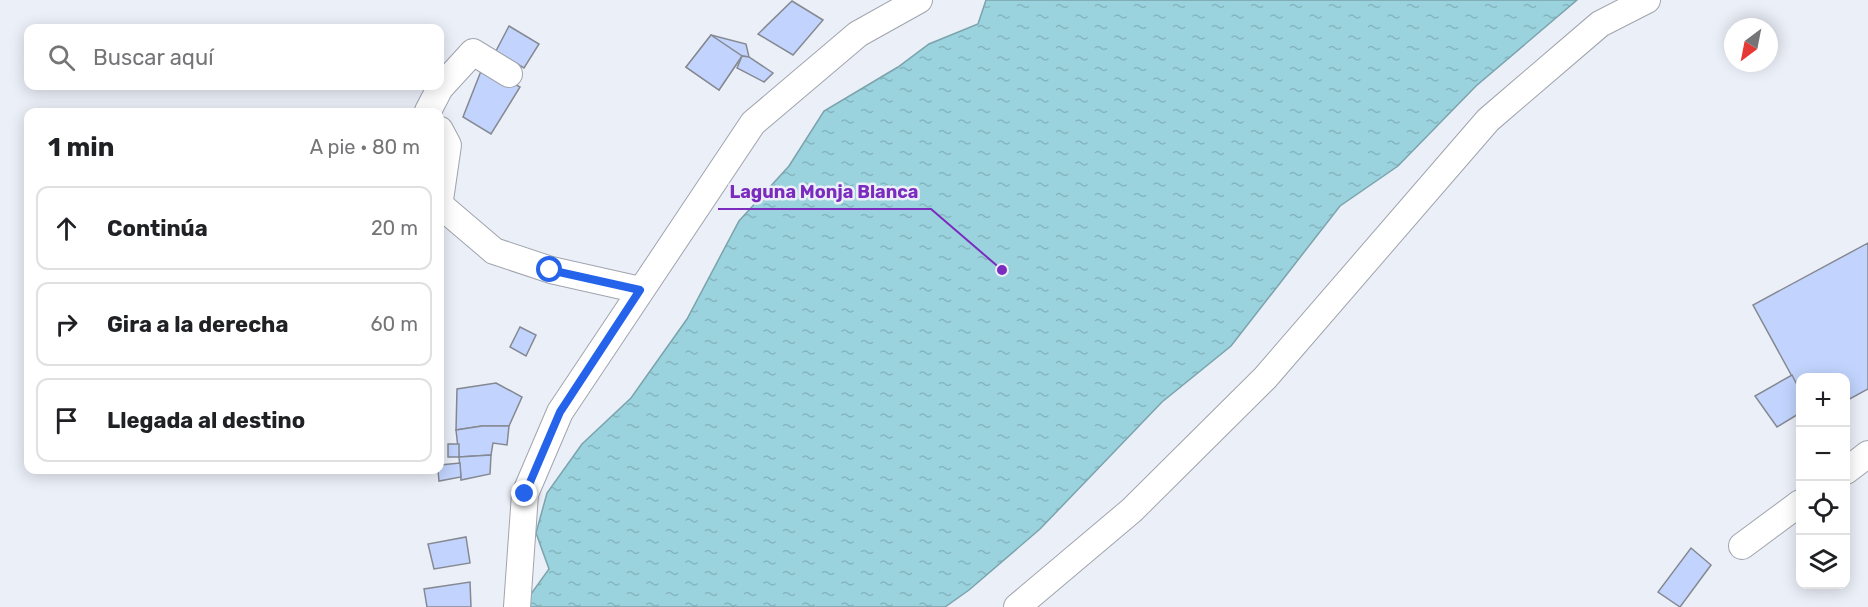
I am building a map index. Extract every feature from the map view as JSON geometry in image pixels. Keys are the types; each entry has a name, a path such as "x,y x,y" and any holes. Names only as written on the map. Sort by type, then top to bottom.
{"street":[{"path":"517,607 525,494 560,412 640,290 753,123 858,34 919,0"},
{"path":"1017,607 1132,510 1265,378 1488,120 1600,24 1647,0"},
{"path":"444,84 473,52 509,74"},
{"path":"431,108 439,90"},
{"path":"444,138 448,145 444,172"},
{"path":"444,208 494,251 550,270 640,290"},
{"path":"1850,467 1868,454"},
{"path":"1742,546 1796,507"}],"water":[{"path":"986,0 1577,0 1476,86 1398,166 1340,206 1231,346 1162,402 1040,529 969,590 945,607 526,607 526,601 549,569 536,533 547,493 582,444 631,398 687,319 739,221 789,166 824,111 898,67 929,44 978,24"}],"building":[{"path":"792,1 823,20 793,55 758,34"},
{"path":"509,26 539,44 524,68 496,51"},
{"path":"711,35 746,44 749,57 742,56 719,90 686,67"},
{"path":"711,35 742,56 719,90 686,67"},
{"path":"742,56 749,57 773,73 764,82 737,68"},
{"path":"483,66 520,87 491,134 463,117"},
{"path":"1868,243 1868,389 1850,399 1850,373 1796,373 1796,384 1753,305"},
{"path":"520,327 536,335 526,356 510,347"},
{"path":"1792,375 1796,383 1796,415 1777,427 1755,396"},
{"path":"496,383 522,397 509,426 482,426 456,430 457,389"},
{"path":"482,426 509,426 507,445 493,443 491,455 459,457 456,430"},
{"path":"448,444 459,444 459,457 448,457"},
{"path":"491,455 490,474 461,480 459,457"},
{"path":"460,463 461,477 439,481 438,474 444,474 444,465"},
{"path":"466,537 470,563 434,569 428,544"},
{"path":"1691,548 1711,565 1680,607 1658,592"},
{"path":"470,582 471,607 427,607 424,589"}],"place":[{"name":"Laguna Monja Blanca","path":"1002,270"}],"route":[{"path":"525,494 560,412 640,290 550,270"}]}
